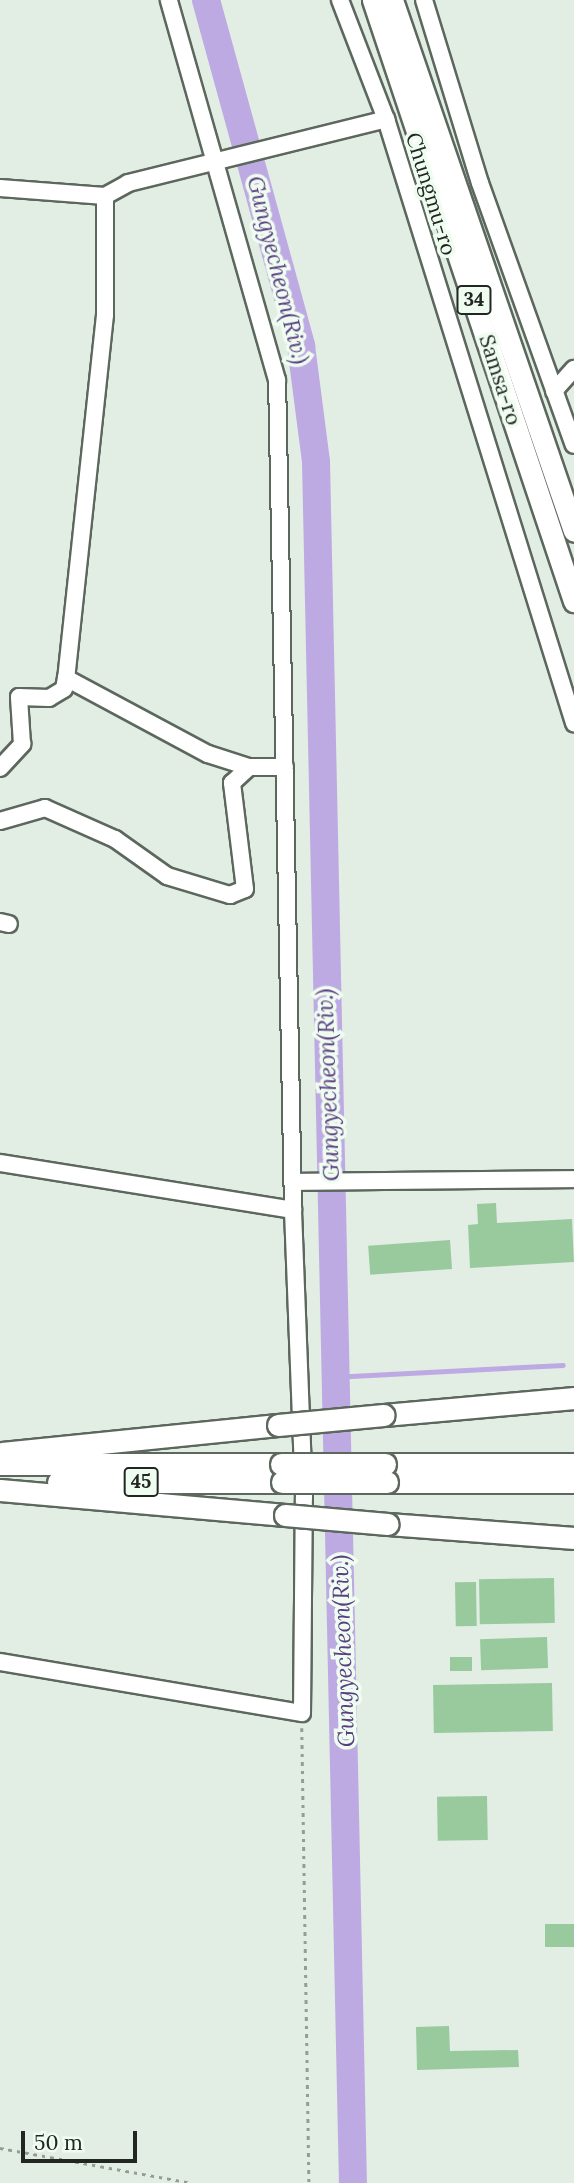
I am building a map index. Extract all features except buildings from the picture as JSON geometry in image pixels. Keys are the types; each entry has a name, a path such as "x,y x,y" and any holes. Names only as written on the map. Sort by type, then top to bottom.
{"highway":[{"name":"Samsa-ro","path":"373,0 574,601"},
{"name":"Samsa-ro","path":"392,0 574,531"},
{"path":"0,1453 569,1395"},
{"name":"45","path":"0,1464 281,1473 565,1473"},
{"name":"45","path":"0,1482 281,1473"},
{"path":"0,1490 571,1541"}],"street":[{"path":"0,1662 302,1713 304,1497 293,1210 301,1182 285,767 277,380 218,161 169,0"},
{"name":"Chungmu-ro","path":"340,0 386,119 574,723"},
{"path":"424,0 574,445"},
{"path":"0,188 106,196 128,183 386,119"},
{"path":"0,768 22,744 19,697 49,698 64,689 105,315 106,196"},
{"path":"554,391 574,369"},
{"path":"66,678 208,754 249,766 285,767"},
{"path":"0,821 45,808 115,839 167,876 230,895 245,889 232,783 249,766"},
{"path":"0,1163 293,1210"},
{"path":"301,1182 574,1179"}],"path":[{"path":"302,1713 309,2183"},
{"path":"0,2148 192,2183"}],"waterway":[{"name":"Gungyecheon(Riv.)","path":"206,0 301,346 316,462 353,2183"},
{"path":"332,1377 563,1365"}]}
